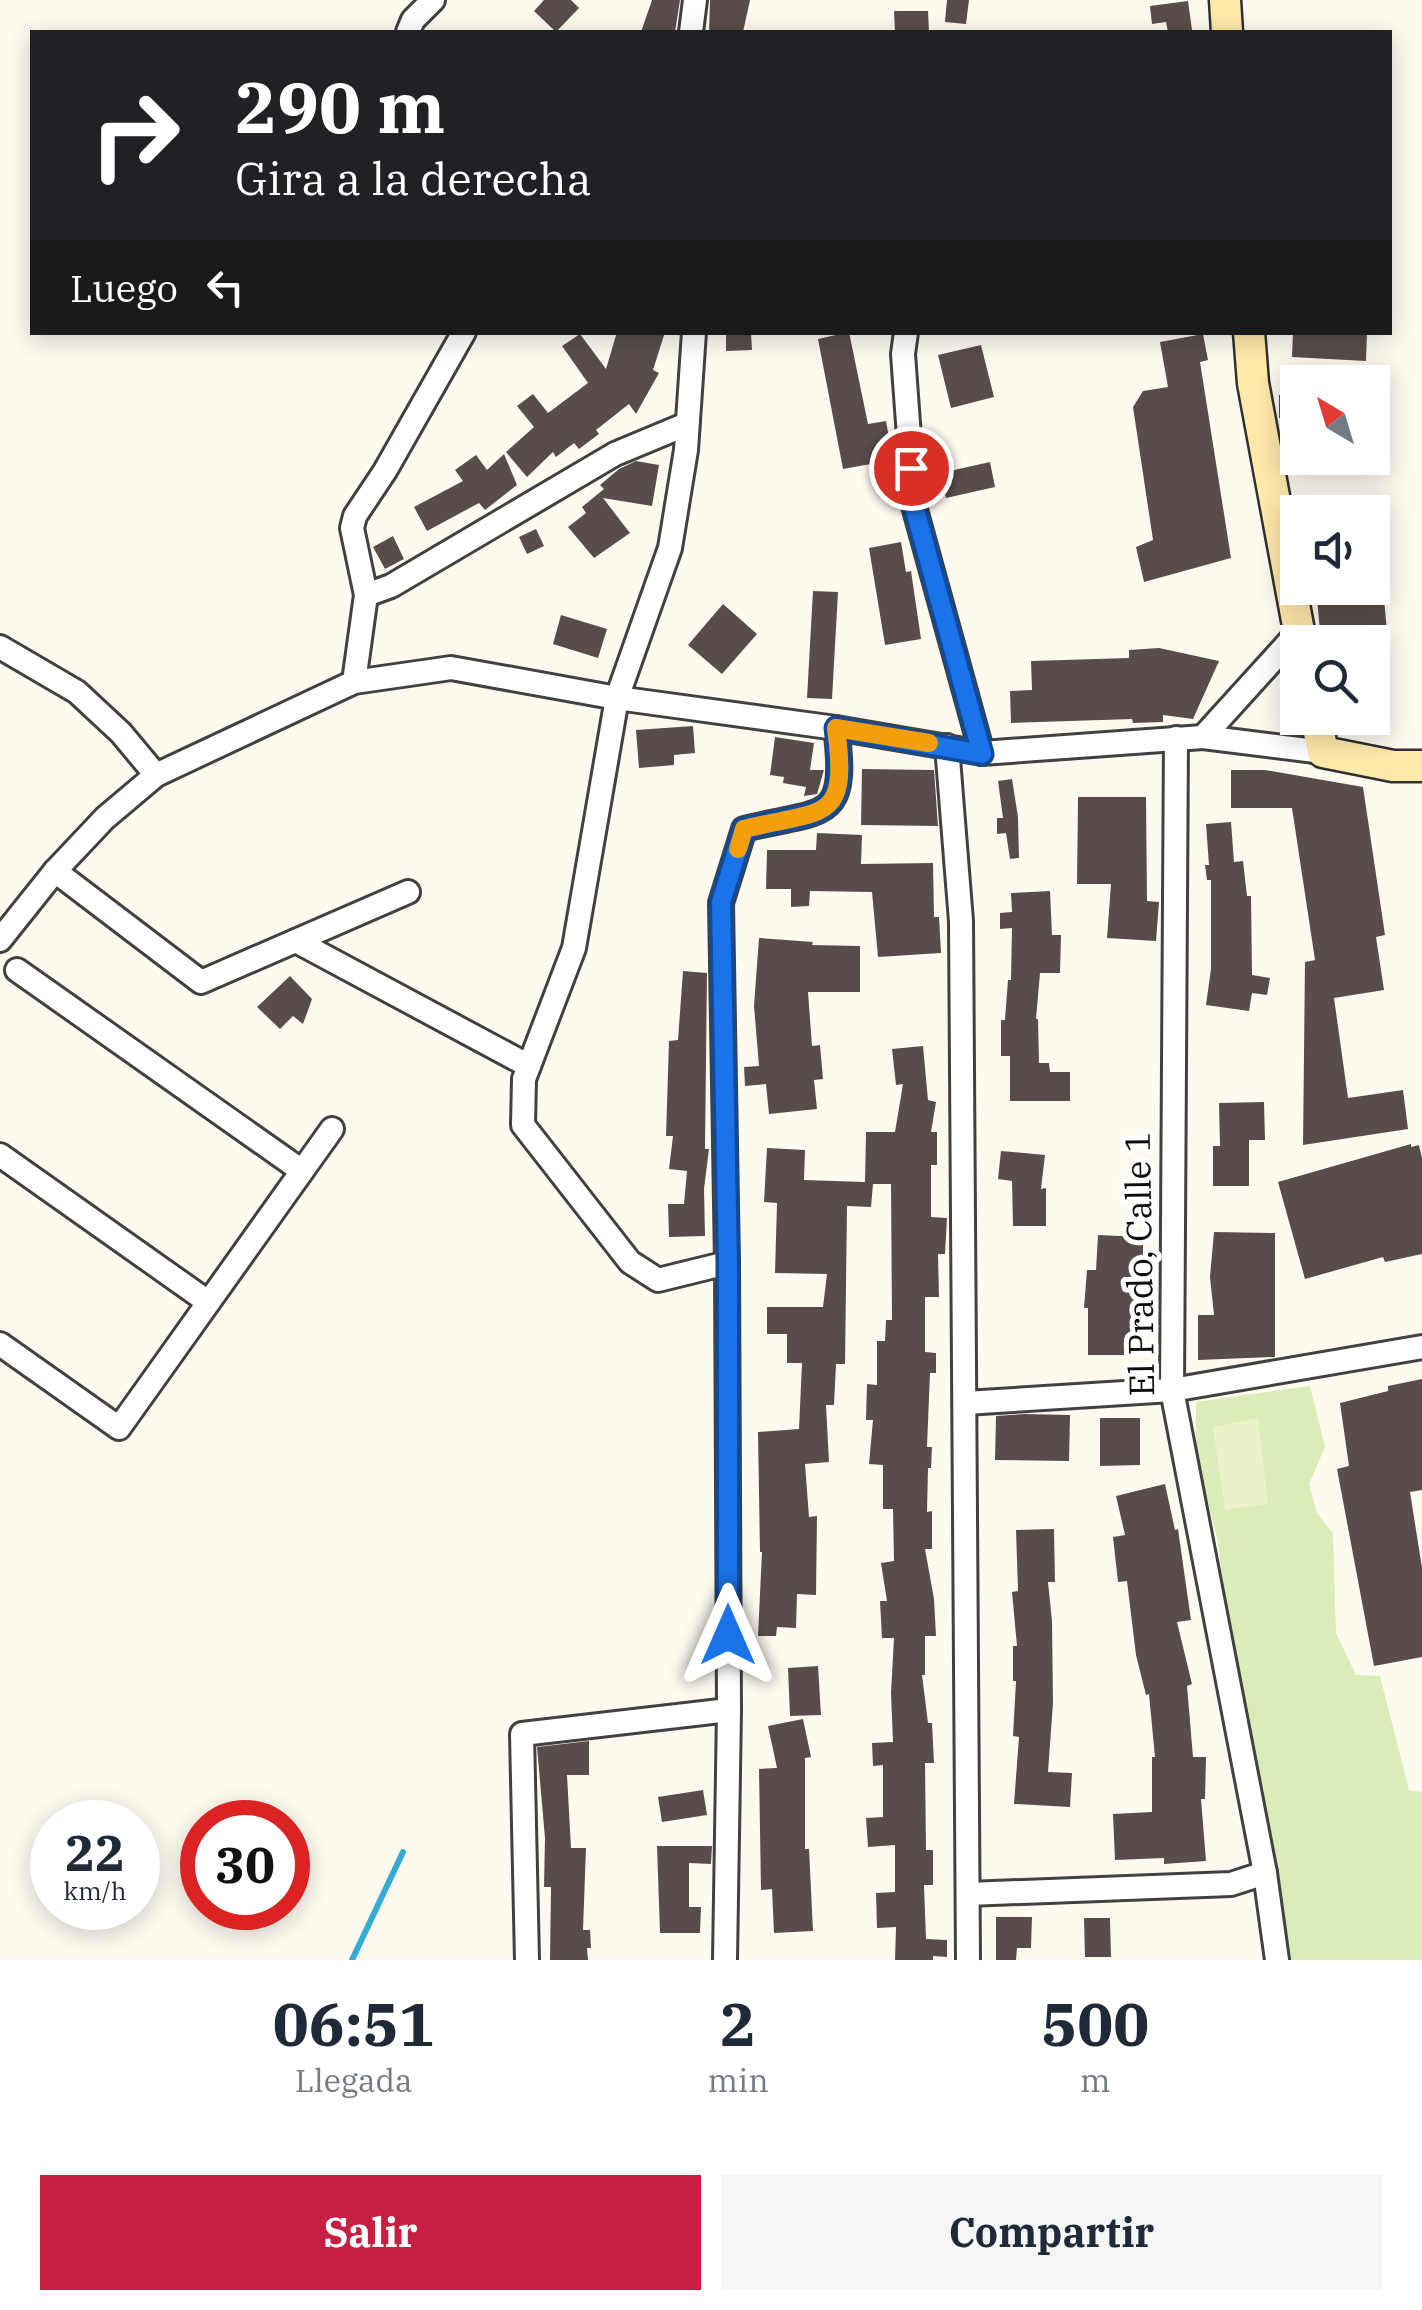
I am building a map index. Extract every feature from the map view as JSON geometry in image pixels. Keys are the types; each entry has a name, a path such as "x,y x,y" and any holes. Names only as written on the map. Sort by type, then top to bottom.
{"street":[{"path":"409,30 413,20 433,0"},
{"path":"691,30 695,0"},
{"path":"1225,0 1227,30"},
{"path":"354,682 366,595 352,528 355,516 404,440 462,335"},
{"path":"694,335 688,424 670,548 616,698 574,948 524,1078 522,1125 630,1262 658,1280 728,1263"},
{"path":"906,335 903,354 914,506 982,754"},
{"path":"1248,335 1298,625"},
{"path":"366,595 391,586 614,454 688,424"},
{"path":"0,647 77,692 121,733 156,774"},
{"path":"1202,737 1280,657"},
{"path":"0,940 104,818 156,774 354,682 452,668 616,698 836,728 982,754 1202,737 1408,766 1422,782"},
{"path":"725,1960 728,1263 721,902 744,829 826,808 838,796 842,770 836,728"},
{"path":"1320,735 1324,752"},
{"name":"El Prado, Calle 1","path":"1176,738 1172,1390 1265,1873 1278,1960"},
{"path":"947,746 961,921 968,1960"},
{"path":"55,871 202,982 408,892"},
{"path":"296,940 528,1066"},
{"path":"17,970 302,1171"},
{"path":"0,1344 119,1428 332,1129"},
{"path":"0,1156 208,1302"},
{"path":"965,1403 1172,1390 1422,1347"},
{"path":"527,1960 522,1734 728,1710"},
{"path":"968,1894 1231,1884 1265,1873"}],"green space":[{"path":"1310,1386 1325,1447 1309,1484 1317,1513 1333,1533 1336,1633 1356,1675 1380,1676 1409,1790 1422,1792 1422,1960 1288,1960 1232,1649 1217,1537 1196,1455 1196,1402"},
{"path":"1258,1418 1268,1504 1225,1510 1213,1427"}],"building":[{"path":"544,0 571,0 579,8 558,30 534,11"},
{"path":"652,0 680,0 675,30 642,30"},
{"path":"710,0 750,0 743,30 709,30"},
{"path":"947,0 969,0 966,24 945,22"},
{"path":"1188,1 1192,30 1168,30 1166,22 1152,24 1150,6"},
{"path":"894,11 928,11 929,30 895,30"},
{"path":"578,335 606,369 616,335 664,335 653,370 659,373 636,414 629,404 579,449 574,443 556,457 553,452 527,477 506,452 534,427 517,406 533,394 548,413 588,383 562,346"},
{"path":"726,335 751,335 752,350 726,351"},
{"path":"850,335 868,424 886,421 893,460 843,469 818,339"},
{"path":"1203,335 1208,360 1200,362 1231,558 1144,582 1136,547 1153,540 1133,407 1143,391 1168,387 1160,342"},
{"path":"1293,335 1367,335 1366,361 1292,357"},
{"path":"981,345 994,397 951,408 938,355"},
{"path":"504,454 517,485 485,510 479,503 427,531 414,507 463,481 455,470 476,455 487,470"},
{"path":"636,461 659,465 652,506 603,498 630,533 594,558 568,527 586,513 582,507 604,489 600,485"},
{"path":"990,462 995,487 946,498 941,473"},
{"path":"536,529 544,546 527,554 519,537"},
{"path":"393,536 404,559 385,569 373,547"},
{"path":"901,542 906,572 911,571 921,639 885,645 869,548"},
{"path":"813,591 838,592 832,699 807,698"},
{"path":"723,604 757,634 722,674 688,645"},
{"path":"1318,605 1385,605 1386,625 1319,625"},
{"path":"561,615 607,629 598,658 553,644"},
{"path":"1159,648 1219,661 1193,719 1163,715 1163,722 1133,723 1132,719 1011,723 1010,691 1032,690 1031,661 1129,658 1129,650"},
{"path":"693,726 695,753 674,755 674,765 639,768 636,730"},
{"path":"775,737 814,743 810,770 824,770 817,794 804,796 806,787 783,783 784,777 770,775"},
{"path":"862,769 934,770 938,826 861,825"},
{"path":"1231,770 1265,770 1363,787 1385,935 1376,937 1384,990 1334,998 1348,1098 1403,1090 1408,1129 1303,1145 1305,962 1315,960 1292,808 1231,808"},
{"path":"1012,779 1019,858 1010,859 1006,833 997,834 997,818 1003,818 998,781"},
{"path":"1078,797 1146,797 1147,901 1159,902 1156,941 1107,938 1111,884 1077,884"},
{"path":"1231,822 1234,862 1243,861 1247,896 1251,896 1252,975 1270,978 1267,995 1252,993 1249,1011 1206,1005 1211,969 1211,880 1207,880 1205,865 1209,865 1206,824"},
{"path":"817,833 862,835 861,864 933,863 934,917 939,917 941,953 878,957 872,892 810,891 809,906 791,907 791,889 766,889 767,850 816,850"},
{"path":"1050,891 1052,935 1061,935 1060,973 1040,973 1036,1019 1039,1063 1049,1063 1050,1072 1070,1072 1070,1101 1010,1101 1010,1056 1001,1056 1001,1020 1005,1020 1011,980 1012,928 1000,929 1000,913 1012,912 1011,893"},
{"path":"759,938 860,946 860,992 808,992 812,1046 820,1045 823,1079 814,1080 817,1109 769,1114 766,1084 745,1086 744,1067 759,1066 754,1006"},
{"path":"683,971 707,973 705,1149 709,1149 704,1189 705,1236 669,1237 668,1204 684,1204 687,1171 669,1169 673,1136 666,1136 669,1041 678,1040"},
{"path":"290,976 312,999 303,1024 293,1016 280,1029 257,1007"},
{"path":"923,1046 928,1100 936,1102 931,1132 937,1132 937,1165 931,1165 931,1217 947,1218 945,1254 938,1254 939,1297 925,1297 925,1352 936,1353 936,1373 930,1373 927,1447 932,1447 927,1512 932,1511 932,1549 925,1549 936,1636 925,1636 922,1675 928,1723 932,1723 934,1763 925,1763 926,1850 933,1850 933,1885 924,1885 926,1939 947,1940 947,1957 895,1960 896,1927 877,1928 876,1893 895,1892 895,1845 868,1847 866,1818 883,1817 883,1765 873,1766 872,1743 893,1742 894,1638 882,1638 880,1601 887,1601 881,1563 894,1561 893,1509 883,1509 883,1465 869,1464 873,1420 866,1420 867,1384 877,1385 877,1341 885,1341 886,1320 892,1320 891,1184 873,1184 871,1207 847,1206 845,1364 836,1364 834,1405 826,1405 829,1462 805,1464 809,1517 817,1516 816,1595 797,1594 796,1628 777,1627 776,1636 758,1636 762,1552 758,1432 799,1429 802,1363 787,1363 787,1334 767,1334 767,1307 823,1307 827,1274 775,1273 777,1203 764,1202 767,1148 805,1150 804,1180 865,1182 866,1132 895,1132 903,1084 896,1085 892,1049"},
{"path":"1264,1102 1265,1140 1249,1140 1249,1186 1213,1186 1213,1146 1220,1146 1219,1103"},
{"path":"1419,1145 1422,1158 1422,1254 1385,1262 1383,1257 1305,1279 1278,1182"},
{"path":"1001,1151 1045,1155 1041,1189 1046,1188 1046,1226 1013,1226 1012,1181 998,1179"},
{"path":"1214,1232 1275,1233 1275,1357 1198,1360 1198,1315 1214,1315 1210,1277"},
{"path":"1098,1235 1143,1237 1143,1274 1149,1274 1148,1290 1136,1289 1131,1312 1131,1355 1088,1355 1088,1308 1084,1308 1087,1270 1096,1270"},
{"path":"1422,1379 1422,1490 1410,1492 1422,1568 1422,1657 1374,1666 1337,1469 1349,1466 1340,1403"},
{"path":"1070,1415 1069,1461 995,1460 996,1416"},
{"path":"1100,1418 1140,1418 1140,1465 1100,1466"},
{"path":"1165,1484 1175,1530 1178,1529 1191,1620 1177,1622 1192,1684 1187,1686 1193,1757 1206,1757 1205,1799 1201,1799 1206,1861 1164,1864 1164,1858 1115,1860 1113,1814 1152,1812 1155,1757 1149,1694 1146,1695 1136,1655 1127,1581 1118,1582 1113,1537 1125,1535 1116,1496"},
{"path":"1054,1529 1055,1582 1048,1582 1053,1703 1048,1772 1072,1773 1070,1807 1014,1804 1019,1737 1013,1736 1013,1646 1017,1646 1012,1592 1018,1591 1016,1530"},
{"path":"818,1666 821,1715 790,1716 788,1668"},
{"path":"803,1719 811,1757 805,1758 805,1849 809,1849 813,1931 774,1933 772,1889 761,1890 759,1769 777,1768 768,1726"},
{"path":"589,1741 589,1775 567,1775 571,1848 586,1848 583,1930 590,1930 591,1948 587,1948 588,1960 550,1960 551,1887 544,1887 545,1838 537,1747"},
{"path":"703,1790 707,1815 662,1822 658,1797"},
{"path":"657,1846 712,1846 711,1864 689,1863 689,1907 701,1907 700,1933 660,1933"},
{"path":"996,1917 1032,1917 1031,1948 1017,1948 1016,1960 996,1960"},
{"path":"1084,1918 1110,1918 1111,1957 1085,1957"}],"waterway":[{"path":"352,1960 403,1852"}],"slow traffic":[{"path":"738,849 744,829 826,808 838,796 842,770 836,728 929,743"}],"route":[{"path":"728,1635 728,1263 721,902 744,829 826,808 838,796 842,770 836,728 982,754 914,506 911,468"}]}
